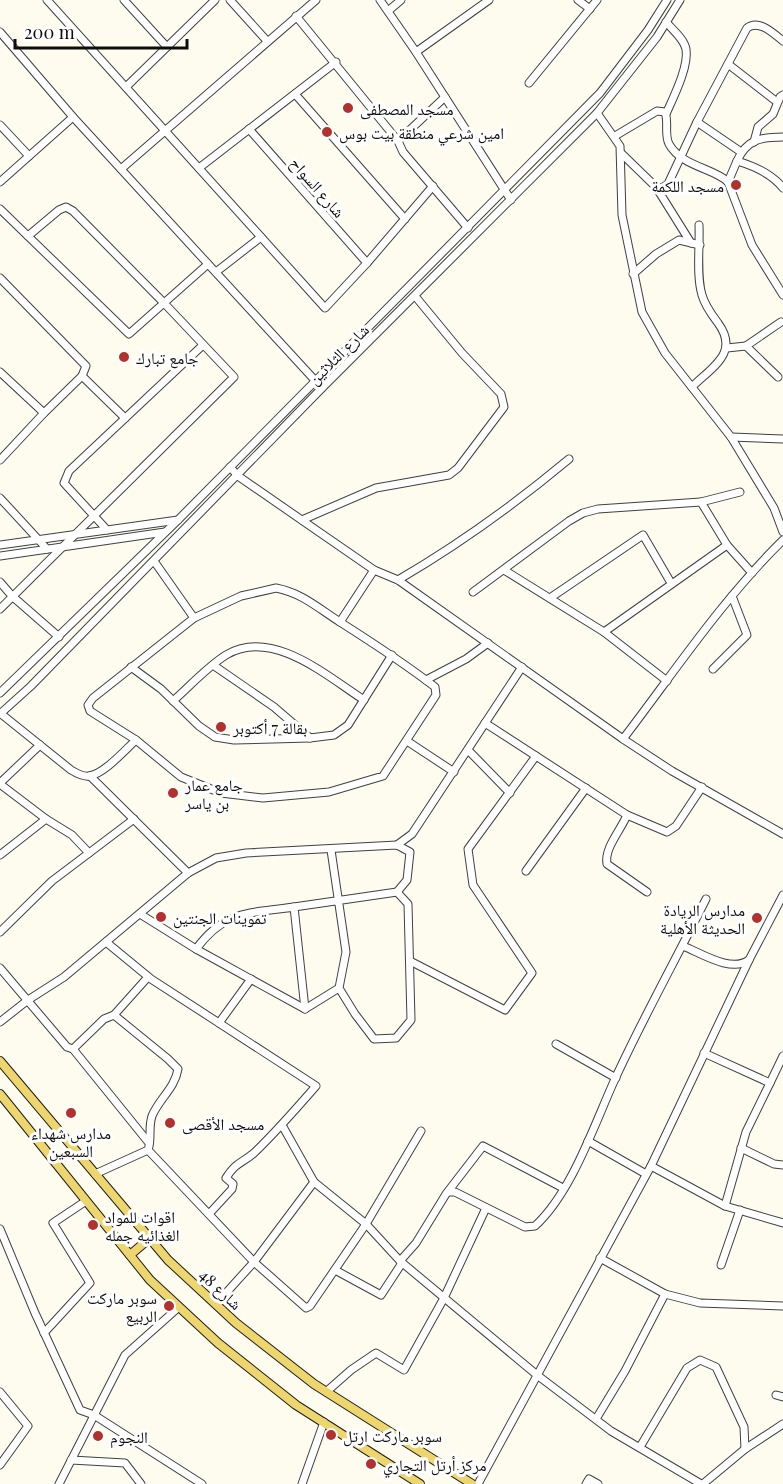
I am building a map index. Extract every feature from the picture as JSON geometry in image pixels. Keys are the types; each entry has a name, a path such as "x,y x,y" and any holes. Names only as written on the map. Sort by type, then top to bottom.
{"main road":[{"name":"شارع 48","path":"0,1061 168,1260 236,1323 326,1392 466,1482"},
{"path":"0,1094 150,1280 179,1307 227,1350 296,1405 420,1484"},
{"path":"129,1255 150,1238"}],"street":[{"path":"47,0 325,308 434,186"},
{"path":"124,0 167,47"},
{"path":"230,0 267,41"},
{"path":"121,169 316,0"},
{"path":"380,0 511,200"},
{"path":"388,11 401,0"},
{"path":"416,52 489,0"},
{"path":"578,0 590,9"},
{"path":"529,83 597,0"},
{"name":"شارع الثلاثين","path":"0,693 178,520 600,93 648,30 667,0"},
{"name":"شارع الثلاثين","path":"0,713 31,686 322,388 597,113 609,100 680,0"},
{"path":"126,87 209,2"},
{"path":"296,16 336,62 398,141 403,152 468,228"},
{"path":"666,22 681,39 686,50 679,82 666,114 667,140 681,156 697,167 721,176 728,182 752,246 783,295"},
{"path":"656,188 662,188 668,184 747,28 759,25 783,40"},
{"path":"0,32 73,117 322,388"},
{"path":"199,168 336,62"},
{"path":"728,64 777,102"},
{"path":"295,94 405,219"},
{"path":"754,142 758,127 773,114 777,102 783,95"},
{"path":"398,141 445,97"},
{"path":"615,136 657,111 662,110 666,114"},
{"path":"597,113 620,146 621,208 638,299 645,319 665,353 731,437 774,508 783,530"},
{"path":"0,182 73,117"},
{"path":"698,122 741,152"},
{"path":"0,125 29,156"},
{"name":"شارع السواح","path":"249,129 367,263"},
{"path":"728,182 745,147 763,137 783,136"},
{"path":"621,153 656,188 691,243"},
{"path":"737,161 765,173 783,188"},
{"path":"0,609 234,377 72,211 66,207 59,210 28,236"},
{"path":"0,209 129,334 208,264"},
{"path":"692,387 721,359 727,348 725,334 706,307 702,295 699,225"},
{"path":"216,272 261,237"},
{"path":"633,274 679,240 700,245"},
{"path":"0,278 86,366 82,376 0,460"},
{"path":"302,520 376,488 449,475 458,468 504,407 501,394 462,353 415,296"},
{"path":"727,348 746,346 781,322"},
{"path":"107,530 64,483 66,476 125,417 203,345"},
{"path":"746,346 778,376"},
{"path":"0,372 44,413"},
{"path":"82,376 125,417"},
{"path":"731,437 783,439"},
{"path":"398,580 476,530 537,486 569,459"},
{"path":"230,467 238,476 374,570 398,580 623,739 702,788 783,834"},
{"path":"473,592 569,520 583,513 605,508 701,502 740,492"},
{"path":"0,498 47,549"},
{"path":"701,502 727,545 752,573"},
{"path":"0,545 178,520"},
{"path":"0,556 165,532"},
{"path":"550,598 642,535 671,583"},
{"path":"623,739 702,632 783,540"},
{"path":"604,632 727,545"},
{"path":"154,561 194,618"},
{"path":"340,622 374,570"},
{"path":"504,570 604,632 667,681"},
{"path":"0,582 12,596 59,637"},
{"path":"276,588 293,591 392,655 435,687 436,695 388,770 377,779 329,792 263,798 221,794 181,777 136,740 90,711 88,705 93,698 131,666 194,618 241,596 276,588"},
{"path":"713,669 747,634 732,596"},
{"path":"426,680 465,659 488,643"},
{"path":"173,701 227,654 244,648 274,648 295,655 364,700"},
{"path":"131,666 215,737 234,740 310,738 334,735 348,724 392,655"},
{"path":"213,665 274,707 310,738"},
{"path":"0,1022 63,977 188,873 216,858 246,853 397,845 412,834 522,667"},
{"path":"0,713 80,775 90,776 113,762 136,740"},
{"path":"485,723 627,815 667,832 676,826 702,788"},
{"path":"406,741 454,772"},
{"path":"39,745 0,784 46,819 72,835 89,853"},
{"path":"468,750 510,793"},
{"path":"410,961 505,1010 532,973 473,885 468,849 536,756"},
{"path":"90,776 188,873"},
{"path":"526,871 586,788"},
{"path":"627,815 609,850 607,864 647,892"},
{"path":"0,855 46,819"},
{"path":"0,932 51,881 134,819"},
{"path":"196,949 212,930 231,917 397,892 407,880 410,852 397,845"},
{"path":"331,850 346,952 339,988 374,1039 396,1038 411,1020 408,904 397,892"},
{"path":"478,1484 651,1166 749,960 783,895"},
{"path":"449,1192 455,1192 525,1227 535,1227 544,1217 563,1188 588,1141 616,1078 706,899"},
{"path":"294,907 305,1009"},
{"path":"140,914 196,949 305,1009"},
{"path":"106,942 148,977 316,1086 282,1125 251,1155 235,1165 226,1178 233,1184 232,1189 209,1214"},
{"path":"683,946 724,963 743,965 749,960"},
{"path":"0,969 68,1047 73,1049 149,1147 209,1214 254,1262 306,1308 310,1306 366,1224 421,1131"},
{"path":"73,1049 104,1018 114,1015 148,977"},
{"path":"219,1023 251,979"},
{"path":"305,1009 339,988"},
{"path":"114,1015 178,1069 176,1079 151,1118 149,1147"},
{"path":"555,1044 616,1078"},
{"path":"704,1053 770,1083"},
{"path":"725,1206 746,1132 783,1056"},
{"path":"282,1125 314,1182 366,1224 401,1262 537,1375 611,1431 702,1484 745,1449 783,1424"},
{"path":"588,1141 646,1174"},
{"path":"335,1270 381,1295 401,1262 483,1146 563,1188"},
{"path":"95,1174 149,1147"},
{"path":"741,1148 774,1164 783,1165"},
{"path":"651,1166 725,1206 783,1223"},
{"path":"216,1304 254,1262 314,1182"},
{"path":"44,1333 90,1283 53,1223 86,1201"},
{"path":"326,1392 351,1370 376,1353 404,1370 444,1298 486,1208"},
{"path":"721,1265 740,1210"},
{"path":"0,1229 80,1410 94,1415 193,1482 202,1484"},
{"path":"600,1258 665,1294 699,1303 783,1306"},
{"path":"596,1419 625,1371 665,1294"},
{"path":"59,1484 125,1355 179,1307"},
{"path":"640,1447 687,1368 700,1360 716,1367 744,1427 745,1449"},
{"path":"0,1392 28,1426 0,1465"},
{"path":"302,1484 324,1422"},
{"path":"71,1460 125,1463 141,1484"},
{"path":"586,1484 589,1479 598,1484"}],"place":[{"name":"مسجد المصطفى","path":"348,108"},
{"name":"امين شرعي منطقة بيت بوس","path":"327,132"},
{"name":"مسجد اللكمة","path":"736,185"},
{"name":"جامع تبارك","path":"124,357"},
{"name":"بقالة 7 أكتوبر","path":"221,727"},
{"name":"جامع عمار بن ياسر","path":"173,793"},
{"name":"تموينات الجنتين","path":"161,917"},
{"name":"مدارس الريادة الحديثة الأهلية","path":"757,918"},
{"name":"مدارس شهداء السبعين","path":"71,1113"},
{"name":"مسجد الأقصى","path":"170,1123"},
{"name":"اقوات للمواد الغذائيه جمله","path":"93,1225"},
{"name":"سوبر ماركت الربيع","path":"169,1306"},
{"name":"سوبر ماركت ارتل","path":"331,1435"},
{"name":"النجوم","path":"98,1436"},
{"name":"مركز أرتل التجاري","path":"371,1464"}]}
